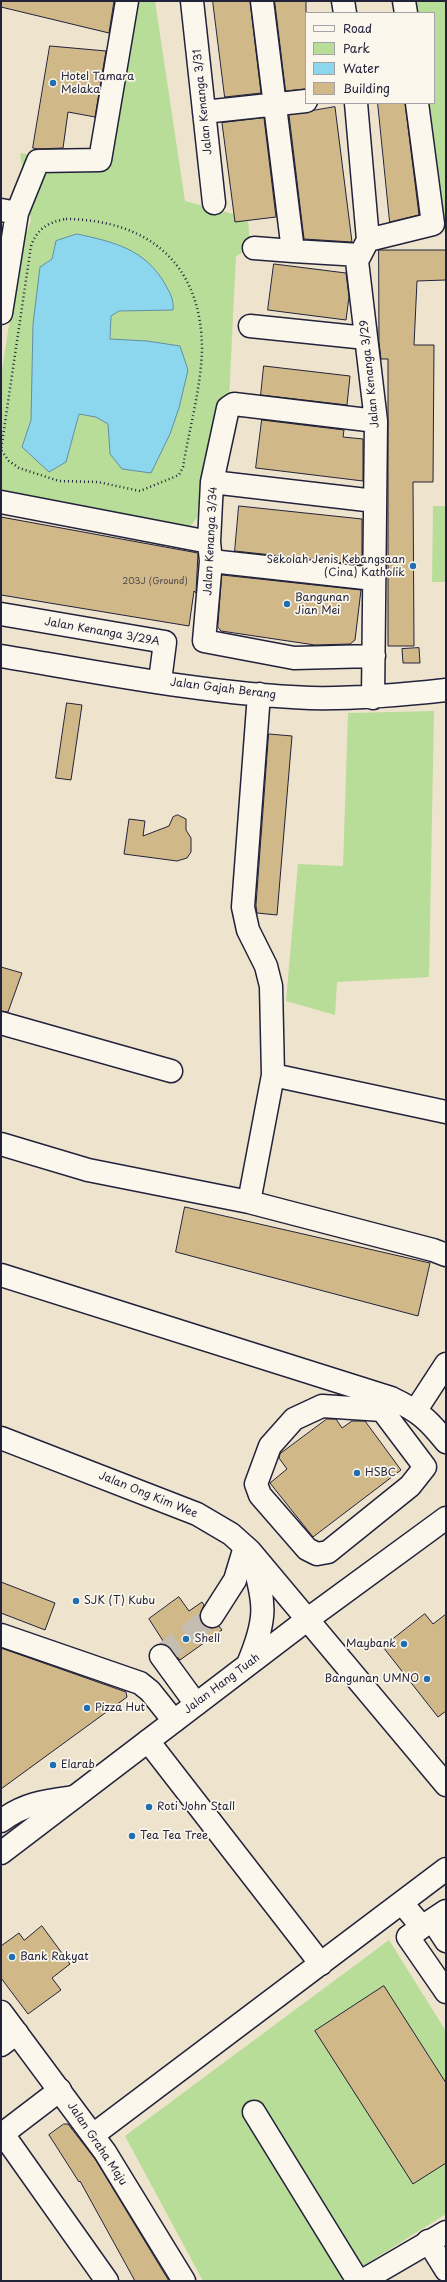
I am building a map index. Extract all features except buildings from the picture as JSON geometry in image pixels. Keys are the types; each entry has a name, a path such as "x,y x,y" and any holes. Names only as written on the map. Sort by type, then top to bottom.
{"street":[{"path":"1,313 9,212 38,161 100,160 128,1"},
{"name":"Jalan Kenanga 3/31","path":"192,1 214,203"},
{"path":"262,1 293,251"},
{"path":"343,1 345,12"},
{"path":"404,1 406,12"},
{"path":"204,112 305,102"},
{"name":"Jalan Kenanga 3/29","path":"356,104 364,247 357,261 376,422 373,698"},
{"path":"254,248 293,251 364,247 432,224 417,104"},
{"path":"250,326 366,338"},
{"path":"212,482 228,408 234,404 376,422"},
{"name":"Jalan Kenanga 3/34","path":"374,656 294,658 204,641 210,551 212,482 375,501"},
{"path":"1,502 210,551 374,579"},
{"name":"Jalan Kenanga 3/29A","path":"1,614 165,642 160,681"},
{"name":"Jalan Gajah Berang","path":"1,656 160,681 259,694 311,698 373,698 446,690"},
{"path":"249,1202 273,1075 271,986 266,966 248,930 244,907 259,694"},
{"path":"1,1023 171,1071"},
{"path":"273,1075 446,1112"},
{"path":"1,1144 88,1170 249,1202 433,1250 446,1256"},
{"path":"1,1275 386,1404 416,1410 430,1422 446,1442"},
{"path":"416,1410 446,1364"},
{"path":"386,1404 425,1467 410,1486 328,1552 318,1554 307,1549 260,1495 256,1484 270,1446 294,1419 322,1406 386,1404"},
{"name":"Jalan Ong Kim Wee","path":"1,1438 197,1514 231,1534 248,1549 308,1619 446,1785"},
{"name":"Jalan Hang Tuah","path":"1,1853 248,1664 446,1518"},
{"path":"212,1616 234,1580 248,1549"},
{"path":"248,1549 262,1591 264,1614 259,1638 248,1664"},
{"path":"1,1635 140,1683 150,1691 174,1721"},
{"path":"161,1656 196,1704"},
{"path":"148,1741 314,1955"},
{"path":"1,1821 16,1810 32,1804 74,1797"},
{"path":"93,2135 314,1955 402,1903 446,1869"},
{"path":"402,1903 434,1920 446,1941"},
{"path":"434,1920 408,1937 446,1992"},
{"name":"Jalan Graha Maju","path":"1,2012 9,2039 60,2090 93,2135 184,2281"},
{"path":"60,2090 2,2135 98,2278"},
{"path":"254,2112 358,2281"},
{"path":"362,2281 437,2236 446,2270"}],"path":[{"path":"77,219 115,224 153,241 173,262 189,285 200,330 201,360 182,467 179,475 140,491 98,482 59,481 19,468 10,461 1,450 26,268 34,237 40,229 55,220 77,219"}],"green space":[{"path":"122,1 155,1 185,201 248,218 250,249 236,256 229,399 204,508 190,527 1,490 1,377 21,246 31,221 20,153 91,165"},
{"path":"411,1 446,1 446,232 442,231 425,104 435,104 435,12 412,12"},
{"path":"433,506 446,506 446,582 432,582"},
{"path":"434,711 429,977 337,982 335,1015 286,1001 298,864 343,866 348,713"},
{"path":"389,1940 446,2031 446,2214 339,2281 203,2281 125,2136"}],"water":[{"path":"77,234 116,244 138,255 157,272 172,299 173,310 119,311 111,316 110,339 147,341 180,346 188,370 179,408 170,434 151,473 122,469 110,454 108,424 96,417 79,414 66,462 49,472 22,447 31,420 33,324 40,267 52,259 56,241"}],"tunnel":[{"path":"161,1656 212,1616"}],"place":[{"name":"Hotel Tamara Melaka","path":"53,83"},
{"name":"Sekolah Jenis Kebangsaan (Cina) Katholik","path":"413,566"},
{"name":"Bangunan Jian Mei","path":"287,604"},
{"name":"HSBC","path":"357,1473"},
{"name":"SJK (T) Kubu","path":"76,1601"},
{"name":"Shell","path":"186,1639"},
{"name":"Maybank","path":"404,1644"},
{"name":"Bangunan UMNO","path":"427,1679"},
{"name":"Pizza Hut","path":"87,1708"},
{"name":"Elarab","path":"53,1765"},
{"name":"Roti John Stall","path":"149,1807"},
{"name":"Tea Tea Tree","path":"132,1836"},
{"name":"Bank Rakyat","path":"12,1957"}]}
